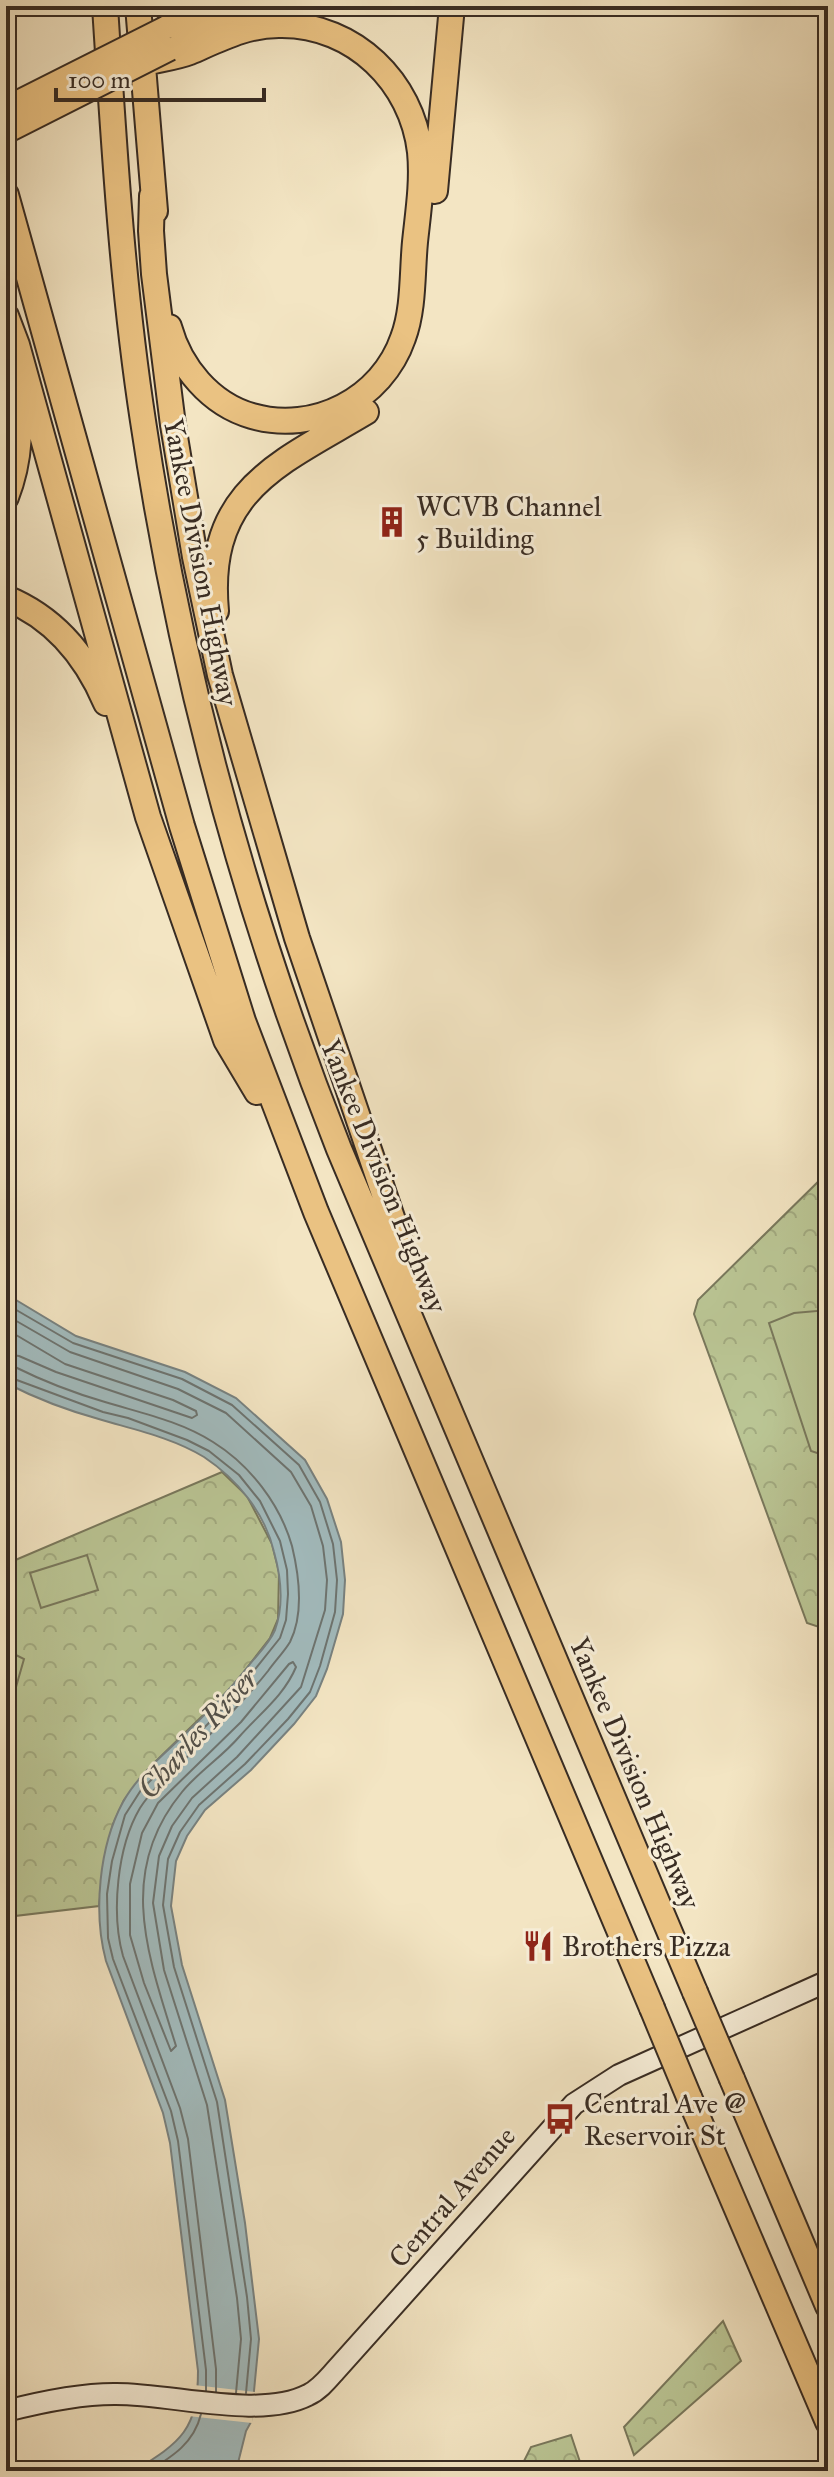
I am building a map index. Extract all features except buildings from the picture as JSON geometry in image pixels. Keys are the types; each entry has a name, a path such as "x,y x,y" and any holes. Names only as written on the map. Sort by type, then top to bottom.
{"highway":[{"name":"Yankee Division Highway","path":"105,6 122,245 136,370 159,520 195,693 236,851 285,1007 339,1149 425,1356 828,2306"},
{"path":"138,6 152,196 166,312 172,336 186,366 212,395 249,416 299,420 326,414 352,402 384,373 400,347 407,324 421,179 417,136 397,88 380,66 351,43 306,27 254,27 169,45 145,62"},
{"path":"235,720 215,601 219,556 232,514 245,494 272,468 380,401 405,371 418,343 424,311 452,6"},
{"path":"6,195 211,925 243,1021 291,1149 828,2422"},
{"path":"152,196 151,231 158,308 180,475 220,675 305,964 400,1241 425,1356"},
{"path":"6,316 17,345 82,577 134,774 177,905 226,1040 291,1149"},
{"path":"6,330 16,381 20,426 18,457 6,497"},
{"path":"6,598 43,618 75,648 102,695 134,774"}],"main road":[{"path":"169,45 209,6"},
{"path":"6,108 169,45 257,6"},
{"path":"6,132 145,62"},
{"name":"Central Avenue","path":"6,2411 92,2395 141,2394 254,2406 294,2401 312,2393 560,2117 583,2097 619,2075 828,1981"}],"green space":[{"path":"828,1172 828,1623 819,1627 807,1623 694,1314 698,1300"},
{"path":"828,1310 828,1451 820,1454 811,1451 769,1323 794,1313"},
{"path":"222,1472 247,1496 272,1544 279,1572 278,1619 270,1638 232,1687 150,1767 124,1800 113,1824 104,1860 99,1906 6,1917 6,1564"},
{"path":"87,1555 98,1590 41,1608 30,1573"},
{"path":"6,1650 24,1659 6,1722"},
{"path":"723,2321 741,2361 634,2455 624,2427"},
{"path":"571,2435 583,2471 519,2471 531,2447"}],"water":[{"name":"Charles River","path":"6,1294 76,1336 185,1372 236,1398 305,1460 327,1499 341,1542 345,1580 343,1614 316,1696 251,1770 205,1810 187,1836 176,1861 171,1906 182,1965 225,2100 245,2223 259,2339 251,2422 236,2471 134,2471 164,2451 184,2432 195,2407 198,2371 170,2143 163,2113 106,1961 99,1901 108,1839 123,1802 143,1774 218,1701 270,1639 280,1611 278,1571 270,1538 257,1511 238,1486 204,1457 167,1440 65,1408 6,1383"}],"pier":[{"path":"194,2385 255,2392 252,2423 188,2416"}],"place":[{"name":"WCVB Channel 5 Building","path":"392,522"},
{"name":"Brothers Pizza","path":"538,1946"},
{"name":"Central Ave @ Reservoir St","path":"560,2119"}]}
